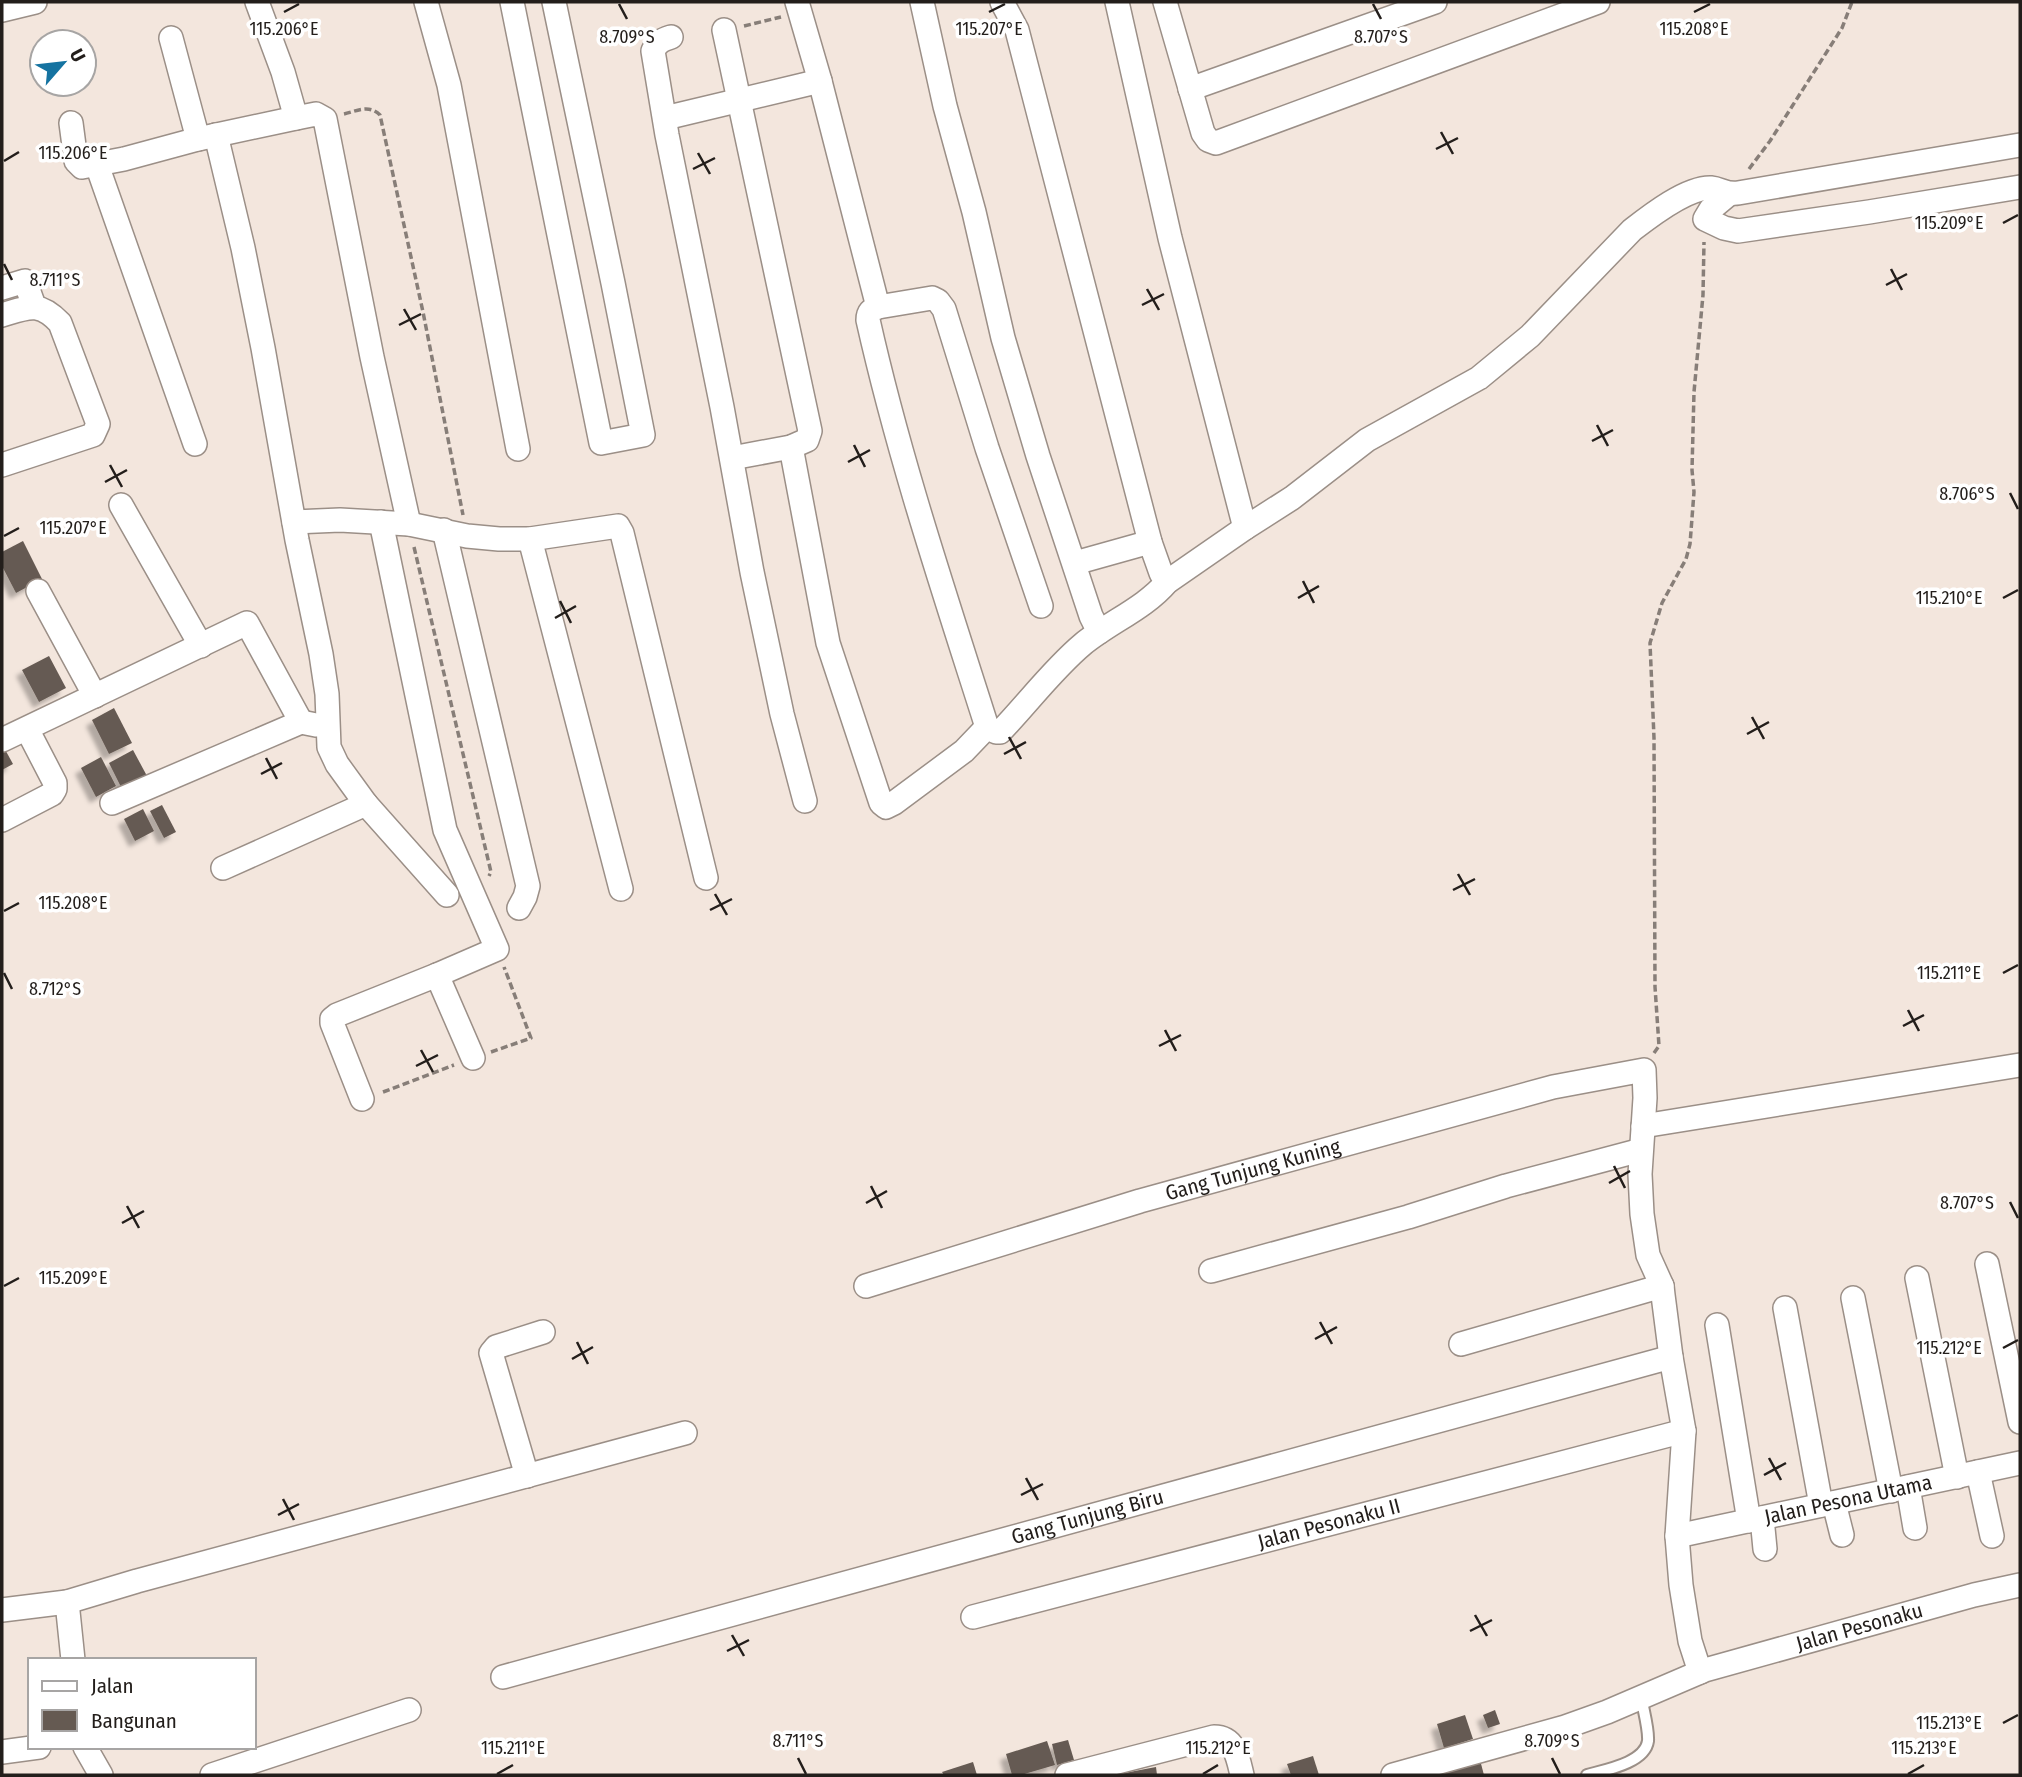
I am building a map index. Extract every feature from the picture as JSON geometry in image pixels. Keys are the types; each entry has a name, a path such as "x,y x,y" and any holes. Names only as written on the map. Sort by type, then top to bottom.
{"street":[{"path":"2,10 36,2"},
{"path":"426,2 449,85 518,449"},
{"path":"512,2 600,443 643,435 554,2"},
{"path":"922,2 1003,338 1038,456 1091,616 1099,632"},
{"path":"1002,2 1017,30 1150,542 1167,582"},
{"path":"1117,2 1170,237 1245,528"},
{"path":"1165,2 1203,133 1208,140 1216,144 1598,2"},
{"path":"1190,89 1435,2"},
{"path":"265,4 296,118"},
{"path":"798,7 820,81 878,307"},
{"path":"724,30 810,431 807,440 792,447 732,458"},
{"path":"671,37 655,45 653,51 752,572 782,714 805,801"},
{"path":"171,38 207,137 255,310 321,654 329,747 332,756 366,804 447,895"},
{"path":"665,118 820,81"},
{"path":"71,123 76,161 82,167 316,114 325,119 372,357 409,524"},
{"path":"1041,606 987,449 944,309 932,298 878,307 868,314 868,320 882,382 922,526 987,727 1000,732 1063,662 1099,632 1156,594 1167,582 1318,480 1367,440 1487,372 1530,336 1604,257 1649,216 1693,192 1708,188 1722,192 2020,145"},
{"path":"97,165 195,443"},
{"path":"1722,192 1705,219 1738,231 2020,187"},
{"path":"2,288 25,281 34,306"},
{"path":"2,315 34,306 49,312 60,323 98,424 93,435 2,464"},
{"path":"792,447 828,643 881,803 886,807 894,803 964,751 987,727"},
{"path":"121,505 201,646"},
{"path":"294,522 341,520 409,524 467,536 499,539 530,539 618,526 622,533 706,878"},
{"path":"362,1099 332,1019 497,949 445,830 381,522"},
{"path":"444,530 528,886 519,908"},
{"path":"530,539 621,889"},
{"path":"1075,562 1150,542"},
{"path":"38,591 95,696"},
{"path":"2,740 247,623 301,722"},
{"path":"112,803 301,722 329,728"},
{"path":"2,820 52,794 55,789 55,783 27,729"},
{"path":"223,867 366,804"},
{"path":"437,975 473,1058"},
{"path":"1643,1126 2020,1065"},
{"path":"1644,1070 1646,1098 1640,1174 1645,1243 1662,1286 1684,1431 1677,1536 1690,1642 1700,1672"},
{"name":"Gang Tunjung Kuning","path":"866,1286 1140,1201 1553,1087 1644,1070"},
{"path":"1211,1271 1642,1150"},
{"path":"1987,1264 2020,1422"},
{"path":"1917,1278 1968,1474 1992,1536"},
{"path":"1461,1344 1662,1286"},
{"path":"1853,1298 1899,1489 1915,1528"},
{"path":"1785,1308 1828,1504 1842,1535"},
{"path":"1717,1325 1756,1520 1765,1549"},
{"path":"527,1476 491,1353 496,1347 543,1332"},
{"name":"Gang Tunjung Biru","path":"503,1677 1671,1357"},
{"name":"Jalan Pesonaku II","path":"973,1617 1684,1431"},
{"path":"2,1610 66,1602 685,1433"},
{"name":"Jalan Pesona Utama","path":"1677,1536 2020,1463"},
{"name":"Jalan Pesonaku","path":"1393,1775 1565,1727 1700,1672 1974,1595 2020,1585"},
{"path":"66,1602 73,1658"},
{"path":"212,1775 409,1710"},
{"path":"1067,1775 1221,1737 1235,1751 1242,1775"},
{"path":"2,1752 28,1748"},
{"path":"86,1749 101,1775"}],"lane":[{"path":"1587,1775 1620,1765 1644,1752 1648,1741 1641,1696"}],"path":[{"path":"1770,142 1842,28 1852,2"},
{"path":"724,30 798,7"},
{"path":"325,119 369,108 380,115 423,312 467,536"},
{"path":"1644,1070 1659,1046 1655,987 1654,750 1650,643 1662,603 1686,559 1690,544 1694,492 1694,392 1703,295 1705,219"},
{"path":"409,524 491,872 479,905"}],"building":[{"path":"23,541 42,579 16,593 2,566 2,552"},
{"path":"49,656 66,688 39,702 22,670"},
{"path":"114,708 132,743 109,754 92,720"},
{"path":"2,744 13,764 2,770"},
{"path":"133,750 147,776 122,789 109,763"},
{"path":"101,757 116,786 96,797 81,768"},
{"path":"162,805 176,832 164,838 150,811"},
{"path":"143,809 154,831 135,841 124,819"},
{"path":"1495,1710 1500,1724 1488,1728 1483,1715"},
{"path":"1465,1715 1473,1739 1444,1748 1437,1724"},
{"path":"1068,1740 1074,1760 1057,1765 1052,1744"},
{"path":"1047,1741 1055,1765 1012,1775 1006,1754"},
{"path":"1313,1756 1319,1775 1291,1775 1287,1764"},
{"path":"1480,1760 1484,1775 1443,1775 1442,1770"},
{"path":"973,1762 977,1775 944,1775 942,1772"},
{"path":"1156,1767 1157,1775 1119,1775 1119,1774"}]}
